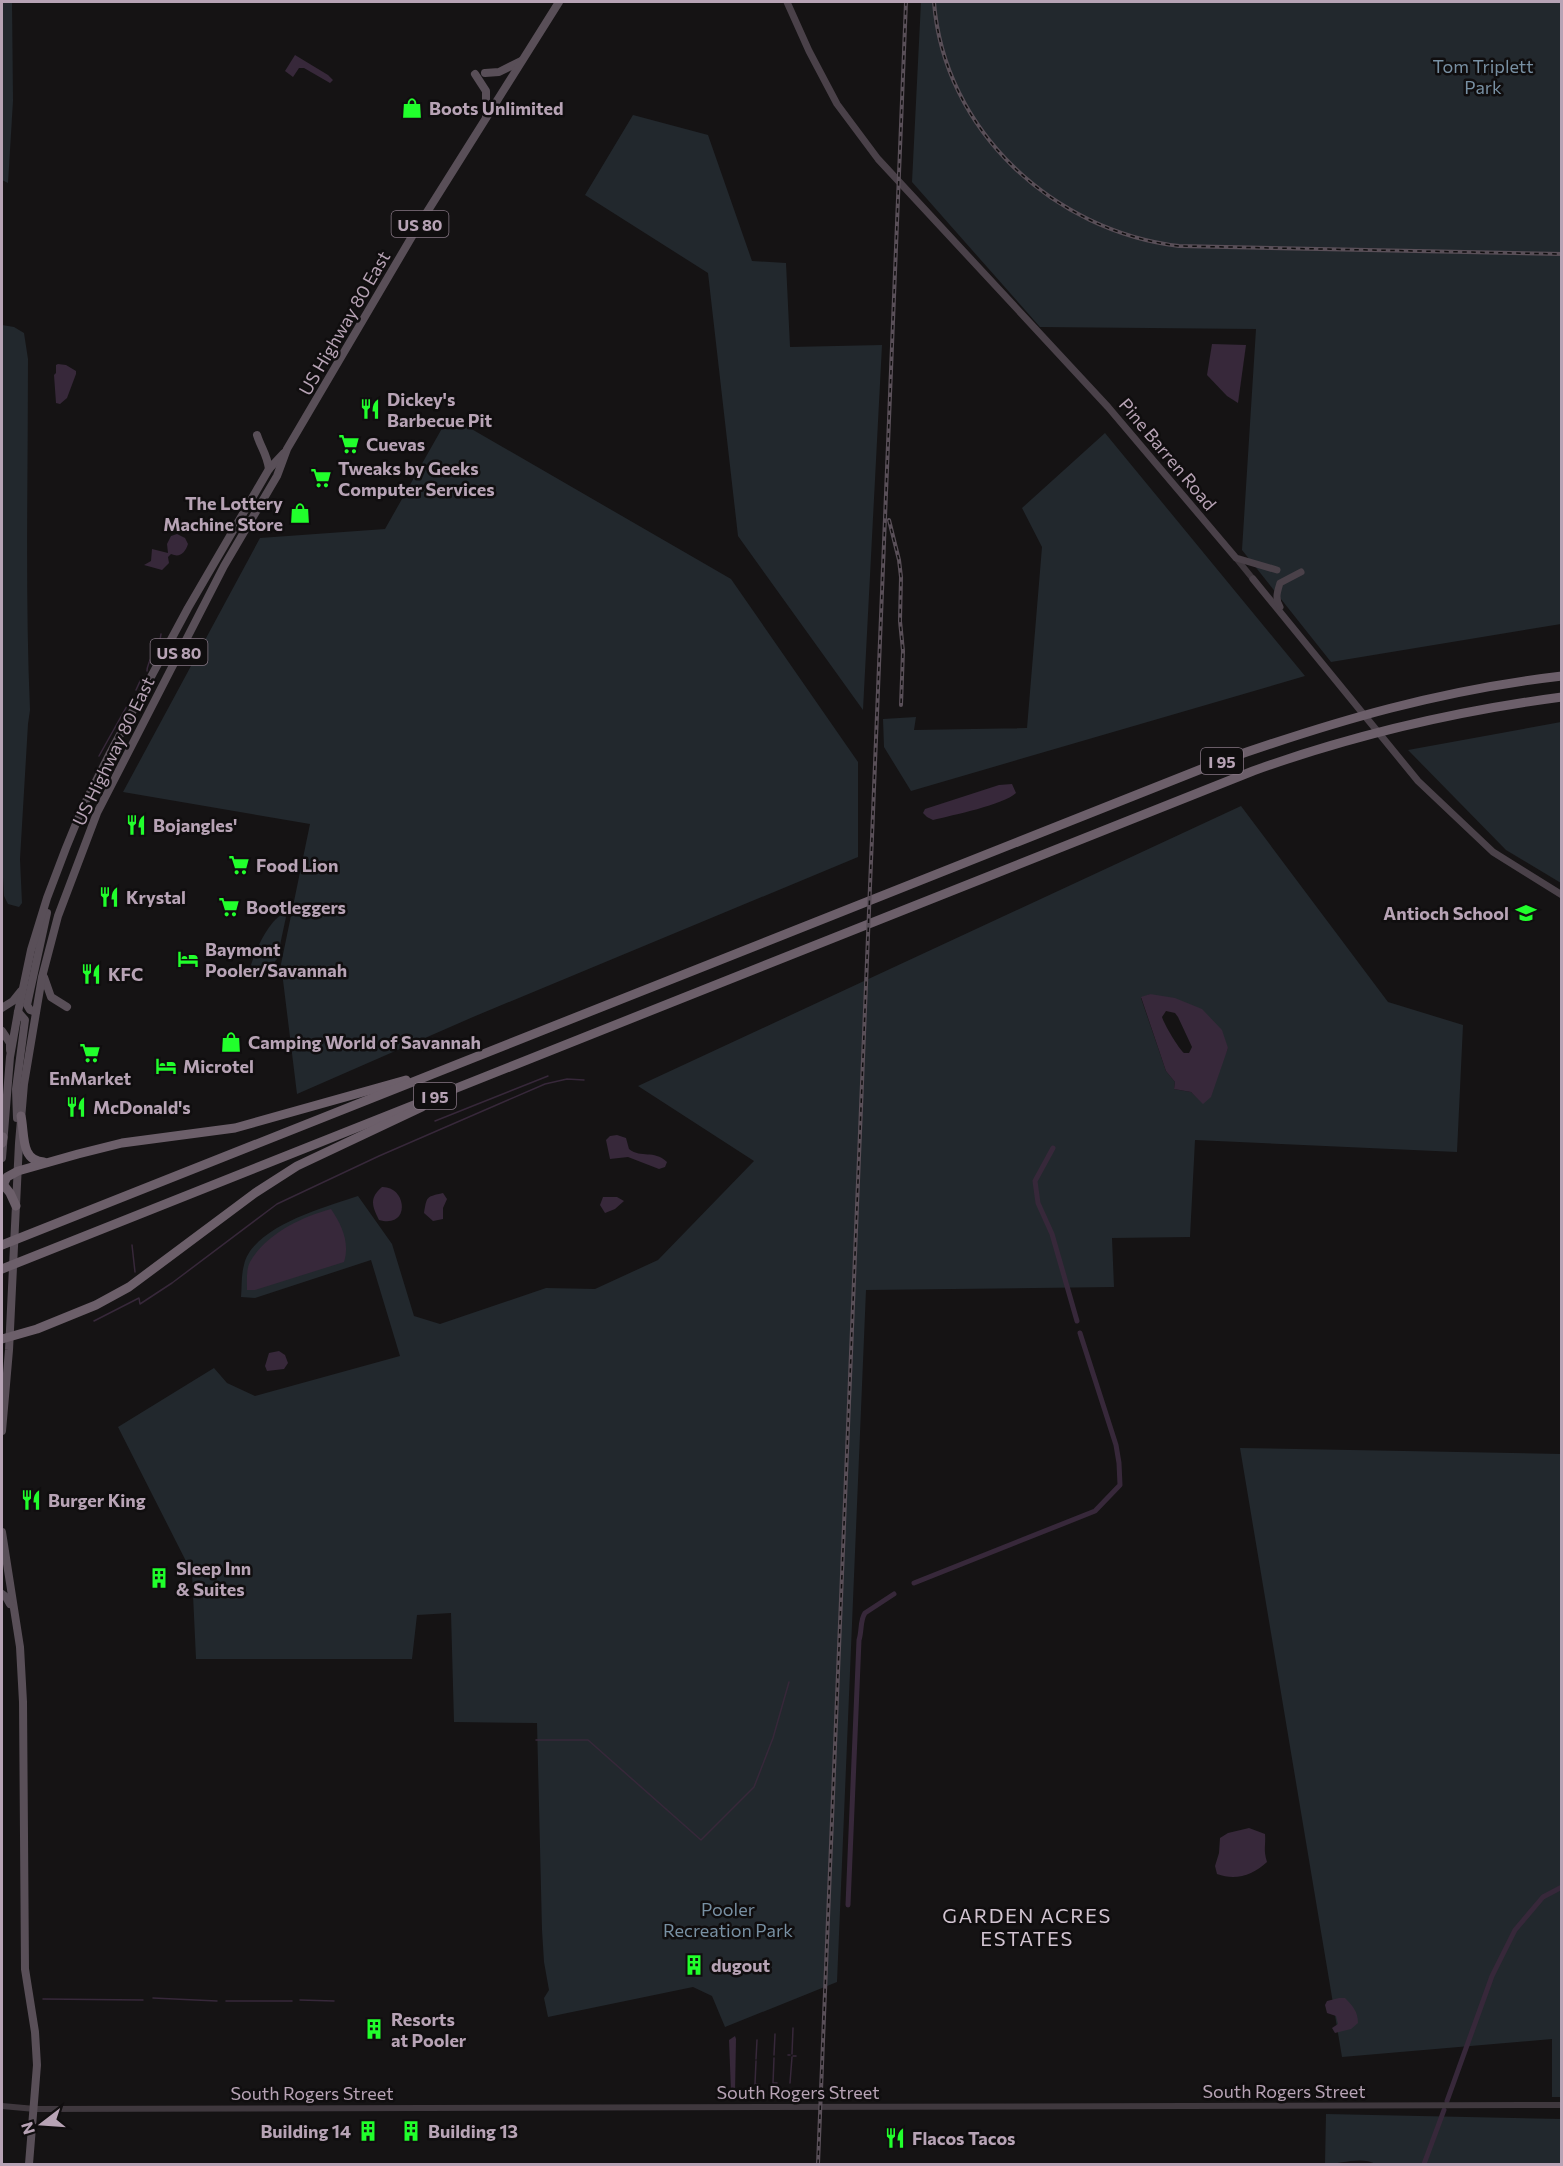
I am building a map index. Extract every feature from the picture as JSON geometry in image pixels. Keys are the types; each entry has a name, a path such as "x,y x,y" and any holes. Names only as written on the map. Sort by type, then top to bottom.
{"highway":[{"name":"I 95","path":"2,1245 1224,760 1310,730 1371,712 1436,696 1518,681 1562,676"},
{"name":"I 95","path":"2,1269 1290,758 1383,730 1455,713 1562,697"},
{"path":"16,1206 10,1192 2,1185 8,1177 18,1171 122,1143 235,1128 375,1087 440,1071"},
{"path":"5,1337 37,1329 96,1305 129,1287 255,1193 297,1166 394,1122 477,1080"},
{"path":"21,1116 28,1155 32,1160 49,1162"}],"main road":[{"name":"US Highway 80 East","path":"2,1431 5,1337 21,1116 36,1012 58,916 97,813 224,566 277,476 287,449 417,228 559,2"},
{"name":"Pine Barren Road","path":"787,2 809,51 837,104 878,159 1108,407 1236,558"},
{"path":"485,73 499,72 522,60"},
{"path":"475,74 486,91 485,120"},
{"path":"257,435 266,452 269,469"},
{"name":"US 80","path":"269,469 287,449"},
{"name":"US Highway 80 East","path":"2,1158 10,1057 18,1012 32,950 52,886 82,809 109,755 188,608 269,469"},
{"path":"1236,558 1277,570"},
{"path":"1298,634 1277,601 1276,593 1280,583 1301,572"},
{"name":"Pine Barren Road","path":"1253,579 1392,750 1446,809 1493,852 1562,895"},
{"path":"36,1012 30,1010 27,1005 52,886"},
{"path":"43,974 51,997 67,1007"},
{"path":"2,1008 12,1001 23,987"},
{"path":"18,1012 25,1020 16,1089 19,1143"},
{"path":"2,1030 10,1043 10,1057"},
{"path":"2,1532 20,1647 23,1702 26,1969 36,2049 35,2109 29,2164"},
{"path":"2,1594 9,1600 15,1620"}],"street":[{"name":"Pine Barren Road","path":"1236,558 1253,579"},
{"name":"South Rogers Street","path":"2,2106 35,2109 1562,2105"}],"green space":[{"path":"2,2 12,2 13,101 8,183 2,180"},
{"name":"Tom Triplett Park","path":"921,2 1561,2 1561,624 1331,662 1242,550 1256,329 1040,327 912,182"},
{"path":"633,115 708,135 752,261 786,263 790,347 882,345 863,710 738,536 708,273 585,195"},
{"path":"2,325 14,327 24,333 28,359 27,578 30,710 20,859 22,903 19,907 8,904 4,896 2,859"},
{"path":"449,416 731,579 858,762 858,857 473,1017 297,1094 281,964 310,824 123,792 260,538 385,529"},
{"path":"1105,433 1305,676 911,791 884,747 883,719 916,717 914,730 1027,728 1042,547 1022,508"},
{"path":"1562,722 1561,883 1506,850 1408,750"},
{"name":"Pooler Recreation Park","path":"1241,806 1388,1002 1463,1025 1457,1152 1195,1140 1190,1237 1112,1238 1114,1287 866,1290 837,1982 725,2027 712,1996 693,1987 548,2017 544,1998 549,1990 542,1930 537,1723 454,1722 451,1613 417,1615 412,1659 196,1659 192,1573 118,1427 214,1368 227,1383 255,1396 400,1356 371,1260 255,1298 241,1297 244,1265 250,1252 261,1240 292,1220 358,1196 392,1244 414,1316 440,1324 546,1288 595,1289 658,1260 754,1161 638,1086","holes":["1150,994 1228,1048 1203,1103 1191,1092 1174,1089 1175,1082 1166,1071 1141,998"]},
{"path":"284,914 286,917 277,959 272,965 255,968 251,965 264,936 274,922"},
{"path":"1240,1448 1561,1454 1561,2097 1552,2097 1552,2039 1342,2057"},
{"path":"1326,2114 1561,2119 1561,2164 1376,2164 1357,2160 1325,2164"}],"shaded area":[{"path":"295,55 333,80 330,83 304,68 299,68 293,77 285,71"},
{"path":"1212,344 1246,345 1238,403 1227,396 1207,375"},
{"path":"58,364 66,365 76,371 67,398 60,404 56,403 54,375"},
{"path":"177,534 185,538 188,544 184,552 180,555 171,554 168,557 169,563 162,570 144,565 151,561 152,549 168,553 167,544 171,536"},
{"path":"1012,784 1016,793 1000,802 933,820 923,813 925,809 999,785"},
{"path":"1150,994 1175,998 1202,1009 1222,1030 1228,1048 1211,1097 1203,1104 1191,1092 1174,1089 1175,1082 1166,1071 1141,997","holes":["1166,1011 1175,1013 1192,1047 1189,1053 1184,1053 1179,1047 1162,1017"]},
{"path":"617,1135 626,1138 629,1149 634,1152 662,1158 667,1162 665,1167 659,1169 628,1157 610,1159 606,1140 610,1136"},
{"path":"382,1187 390,1188 397,1193 402,1206 401,1213 389,1221 379,1220 373,1206 373,1199"},
{"path":"443,1193 447,1199 443,1208 443,1219 433,1221 424,1213 427,1200"},
{"path":"603,1197 617,1197 624,1201 615,1209 605,1213 600,1205"},
{"path":"331,1209 344,1234 346,1255 344,1262 255,1290 247,1290 250,1262 265,1243 296,1222"},
{"path":"279,1351 285,1355 288,1363 284,1369 267,1371 265,1366 269,1353"},
{"path":"1249,1828 1265,1834 1267,1862 1244,1876 1231,1877 1217,1874 1215,1866 1220,1838 1228,1833"},
{"path":"1345,1998 1353,2007 1358,2023 1351,2029 1335,2033 1332,2028 1338,2024 1336,2016 1327,2013 1325,2005 1327,2001"},
{"path":"735,2036 735,2092 731,2091 729,2040"}],"waterway":[{"path":"147,671 161,634"},
{"path":"136,690 141,679"},
{"path":"99,756 132,697"},
{"path":"435,1121 548,1076"},
{"path":"94,1321 139,1298 140,1304 172,1283 277,1204 379,1156 545,1084 567,1079 584,1080"},
{"path":"1053,1148 1035,1181 1038,1203 1052,1234 1077,1321"},
{"path":"132,1245 135,1272"},
{"path":"914,1583 1095,1511 1120,1485 1116,1445 1080,1333"},
{"path":"848,1905 859,1640 862,1619 865,1613 894,1594"},
{"path":"536,1740 588,1740 701,1840 754,1787 773,1738 789,1682"},
{"path":"1447,2101 1492,1976 1515,1930 1543,1897 1562,1887"},
{"path":"153,1998 217,2001"},
{"path":"43,1999 143,2000"},
{"path":"300,2000 334,2001"},
{"path":"226,2001 292,2001"},
{"path":"792,2054 793,2028"},
{"path":"774,2055 775,2034"},
{"path":"756,2059 757,2040"},
{"path":"790,2083 792,2057"},
{"path":"774,2058 773,2083 777,2083"},
{"path":"756,2061 755,2084 759,2084"},
{"path":"1424,2164 1444,2110"}],"railway":[{"path":"818,2164 906,2"},
{"path":"934,2 942,49 959,92 983,132 1013,167 1049,196 1089,220 1133,236 1179,246 1562,254"},
{"path":"889,520 901,577 900,621 903,651 901,705"}],"place":[{"name":"Boots Unlimited","path":"412,108"},
{"name":"Dickey's Barbecue Pit","path":"370,409"},
{"name":"Cuevas","path":"349,444"},
{"name":"Tweaks by Geeks Computer Services","path":"321,478"},
{"name":"The Lottery Machine Store","path":"300,513"},
{"name":"Bojangles'","path":"136,825"},
{"name":"Food Lion","path":"239,865"},
{"name":"Krystal","path":"109,897"},
{"name":"Bootleggers","path":"229,907"},
{"name":"Antioch School","path":"1526,913"},
{"name":"Baymont Pooler/Savannah","path":"188,959"},
{"name":"KFC","path":"91,974"},
{"name":"Camping World of Savannah","path":"231,1042"},
{"name":"EnMarket","path":"90,1053"},
{"name":"Microtel","path":"166,1066"},
{"name":"McDonald's","path":"76,1107"},
{"name":"Burger King","path":"31,1500"},
{"name":"Sleep Inn & Suites","path":"159,1578"},
{"name":"dugout","path":"694,1965"},
{"name":"Resorts at Pooler","path":"374,2029"},
{"name":"Building 14","path":"368,2131"},
{"name":"Building 13","path":"411,2131"},
{"name":"Flacos Tacos","path":"895,2138"}],"district":[{"name":"GARDEN ACRES ESTATES","path":"1027,1926"}]}
